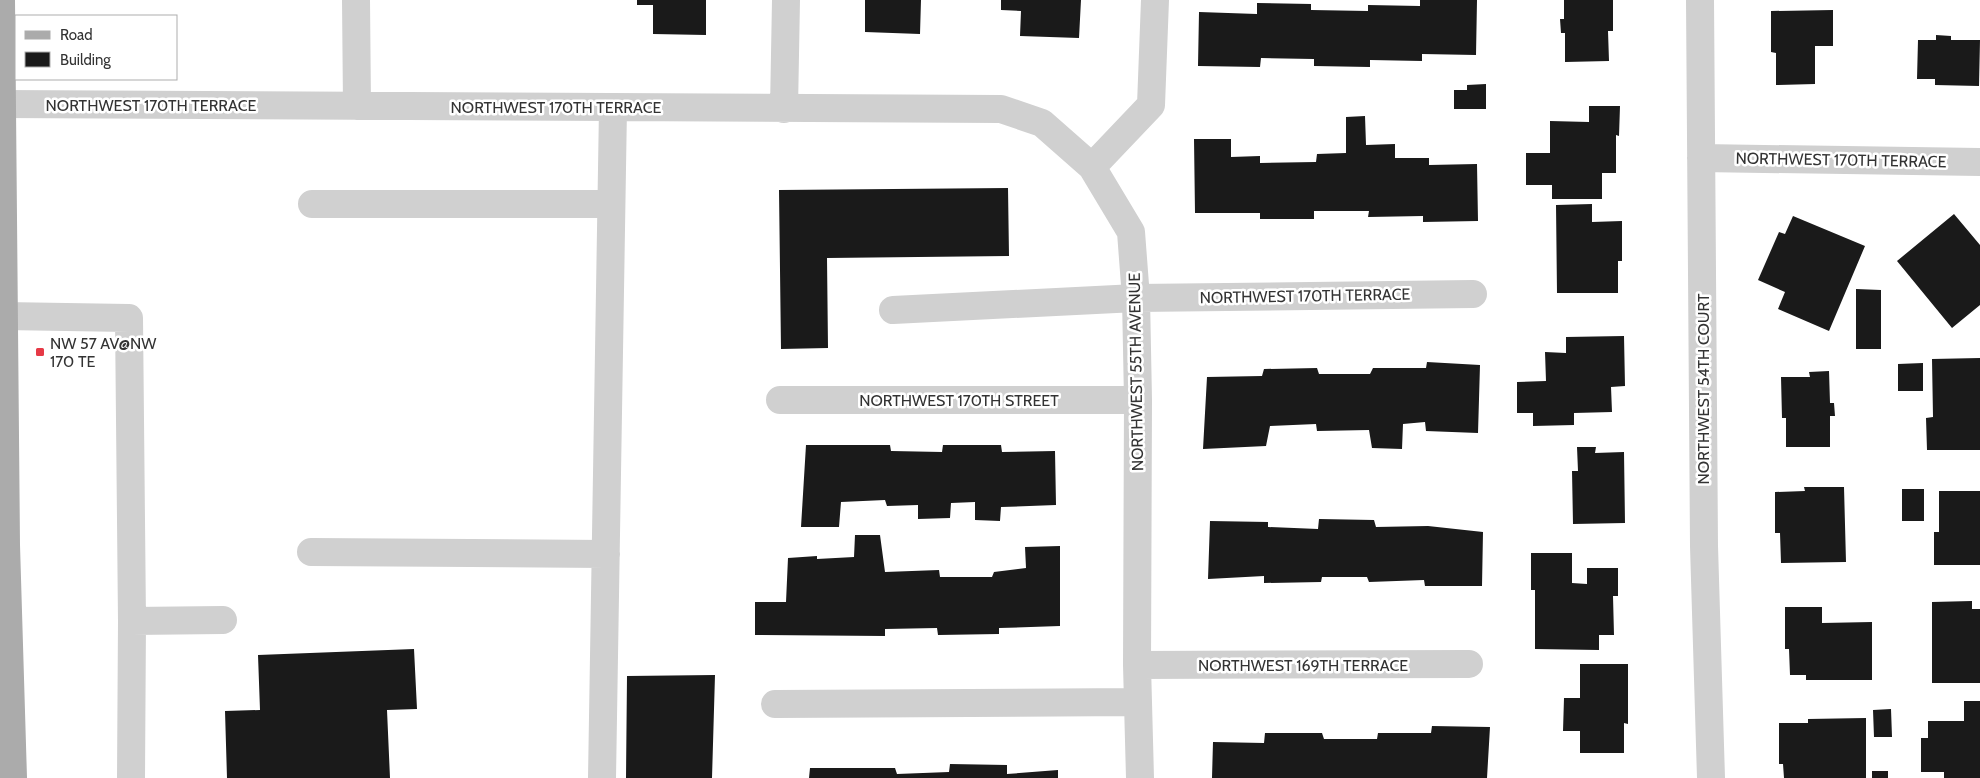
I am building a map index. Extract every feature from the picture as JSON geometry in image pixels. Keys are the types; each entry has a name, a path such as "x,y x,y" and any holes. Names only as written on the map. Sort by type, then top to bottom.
{"main road":[{"path":"5,4 1,104 6,545 13,778"},
{"path":"0,682 10,709"}],"street":[{"path":"356,0 357,106"},
{"path":"784,109 786,0"},
{"path":"1092,167 1151,105 1156,0"},
{"name":"NORTHWEST 54TH COURT","path":"1700,0 1704,546 1711,778"},
{"name":"NORTHWEST 170TH TERRACE","path":"1,104 1001,109 1042,123 1092,167"},
{"path":"602,778 613,108"},
{"name":"NORTHWEST 170TH TERRACE","path":"1701,158 1980,162"},
{"name":"NORTHWEST 55TH AVENUE","path":"1092,167 1131,232 1136,298 1138,400 1137,702 1140,778"},
{"path":"312,204 610,204"},
{"name":"NORTHWEST 170TH TERRACE","path":"893,310 1136,298 1473,294"},
{"path":"4,316 129,318 132,621 131,778"},
{"name":"NORTHWEST 170TH STREET","path":"780,400 1138,400"},
{"path":"310,552 606,554"},
{"path":"132,621 223,620"},
{"name":"NORTHWEST 169TH TERRACE","path":"1137,665 1469,664"},
{"path":"775,704 1137,702"}],"building":[{"path":"637,0 706,0 706,35 653,34 653,5 637,5"},
{"path":"865,0 921,0 920,34 865,32"},
{"path":"1001,0 1081,0 1079,38 1020,36 1021,11 1001,10"},
{"path":"1420,0 1477,0 1476,55 1422,54 1422,61 1370,60 1370,67 1314,66 1314,59 1261,58 1260,67 1198,66 1199,12 1257,14 1257,3 1311,4 1311,10 1368,11 1368,5 1420,6"},
{"path":"1564,0 1613,0 1613,31 1608,31 1609,61 1565,62 1565,33 1561,33 1560,19 1564,19"},
{"path":"1833,10 1833,46 1815,46 1815,84 1776,85 1776,53 1771,52 1771,11"},
{"path":"1936,35 1951,36 1951,40 1980,40 1979,86 1935,85 1935,79 1917,79 1918,40 1936,40"},
{"path":"1486,84 1486,109 1454,109 1454,90 1467,90 1467,85"},
{"path":"1589,106 1620,106 1619,136 1616,135 1616,173 1602,173 1602,199 1552,199 1552,185 1526,185 1526,153 1550,153 1550,121 1589,122"},
{"path":"1365,116 1366,145 1395,144 1395,158 1429,158 1429,165 1477,164 1478,221 1423,222 1423,216 1368,217 1369,211 1314,211 1314,219 1260,219 1260,213 1195,213 1194,139 1231,139 1231,157 1260,156 1260,163 1316,162 1317,154 1346,153 1346,117"},
{"path":"1008,188 1009,256 827,258 828,348 781,349 779,190"},
{"path":"1592,204 1592,222 1622,221 1622,261 1618,261 1618,293 1557,293 1556,205"},
{"path":"1954,214 1980,245 1980,305 1952,328 1897,261"},
{"path":"1793,216 1865,246 1829,331 1778,309 1785,292 1758,280 1779,232 1785,234"},
{"path":"1856,289 1881,290 1881,349 1856,349"},
{"path":"1624,336 1625,386 1611,387 1612,412 1574,413 1574,425 1533,426 1533,413 1517,413 1517,382 1546,381 1545,352 1566,353 1566,337"},
{"path":"1980,358 1980,450 1927,450 1926,418 1933,417 1932,359"},
{"path":"1427,362 1480,365 1478,433 1426,431 1425,422 1403,424 1402,449 1372,448 1369,430 1317,431 1316,424 1270,426 1266,446 1203,449 1207,377 1262,376 1264,369 1317,368 1319,374 1370,374 1373,368 1426,368"},
{"path":"1923,363 1923,391 1898,391 1898,364"},
{"path":"1829,371 1830,403 1834,403 1835,416 1830,416 1830,447 1786,447 1786,418 1782,418 1781,377 1810,377 1809,372"},
{"path":"806,445 890,445 891,451 942,452 943,445 1001,445 1002,452 1055,451 1056,505 1001,507 1000,521 975,520 975,502 951,503 950,518 918,519 918,505 887,506 885,500 841,502 839,527 801,527"},
{"path":"1577,447 1596,447 1595,453 1624,452 1625,523 1573,524 1572,471 1578,471"},
{"path":"1804,487 1844,487 1846,562 1781,563 1780,533 1775,533 1775,492 1805,491"},
{"path":"1902,489 1924,489 1924,521 1902,521"},
{"path":"1939,491 1980,491 1980,565 1934,565 1934,532 1939,532"},
{"path":"1319,519 1374,520 1376,527 1428,526 1483,532 1482,586 1425,586 1424,580 1369,582 1367,577 1322,577 1321,582 1264,583 1264,576 1208,579 1210,521 1268,522 1268,527 1318,529"},
{"path":"855,535 880,535 885,572 939,570 940,577 992,577 994,572 1026,568 1025,547 1060,546 1060,626 999,628 999,634 938,635 937,628 885,629 885,636 755,635 755,602 786,602 788,558 817,556 817,559 854,557"},
{"path":"1531,553 1572,553 1572,583 1587,584 1587,568 1618,568 1618,596 1613,596 1614,635 1599,635 1599,650 1535,649 1535,590 1531,590"},
{"path":"1972,601 1972,609 1980,609 1980,683 1932,683 1932,602"},
{"path":"1785,607 1822,607 1822,623 1872,622 1872,680 1806,680 1806,675 1790,675 1789,649 1785,649"},
{"path":"414,649 417,709 387,710 390,778 227,778 225,711 260,710 258,655"},
{"path":"1580,664 1628,664 1628,724 1624,723 1624,753 1580,753 1580,731 1563,731 1564,698 1580,698"},
{"path":"715,675 712,778 626,778 627,676"},
{"path":"1964,701 1980,701 1980,778 1944,778 1944,772 1921,772 1921,738 1928,738 1928,721 1964,721"},
{"path":"1891,709 1892,737 1874,737 1873,710"},
{"path":"1866,718 1866,778 1784,778 1783,764 1779,764 1779,723 1808,723 1808,719"},
{"path":"1432,726 1490,727 1487,778 1212,778 1213,742 1264,743 1265,733 1322,733 1324,739 1377,739 1378,733 1431,733"},
{"path":"950,764 1007,765 1007,774 1058,770 1058,778 809,778 810,768 895,768 897,774 949,772"},
{"path":"1872,771 1888,771 1888,778 1872,778"}],"place":[{"name":"NW 57 AV@NW 170 TE","path":"40,352"}]}
